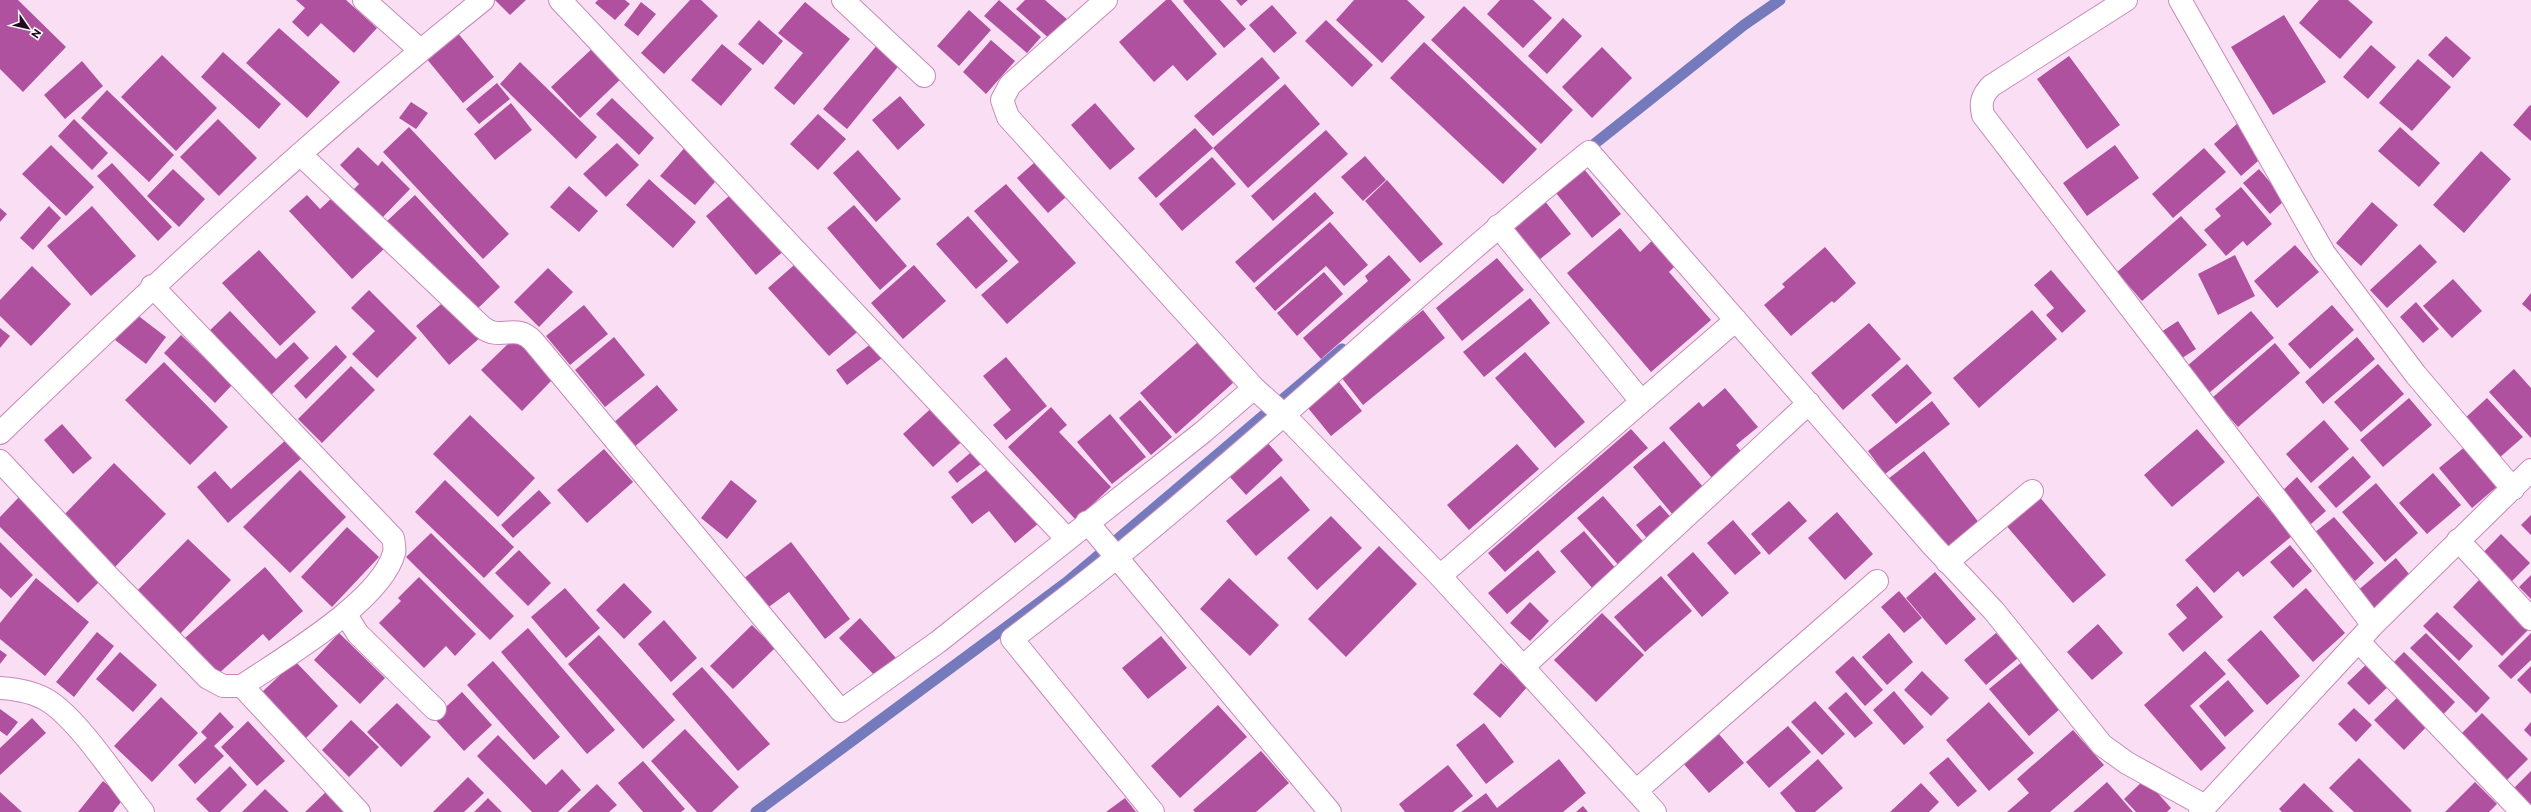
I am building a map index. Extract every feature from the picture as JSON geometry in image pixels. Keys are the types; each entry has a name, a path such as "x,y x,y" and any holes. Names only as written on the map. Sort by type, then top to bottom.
{"street":[{"path":"364,0 420,50"},
{"path":"0,432 152,286 300,154 420,50 483,0"},
{"path":"560,0 1067,539"},
{"path":"844,0 924,76"},
{"path":"1106,0 1010,85 1002,100 1008,117 1258,390 1284,414 1440,576 1655,812"},
{"path":"2126,0 1991,86 1983,96 1981,105 1983,115 2373,625"},
{"path":"2180,0 2324,253 2416,375 2513,489"},
{"path":"1153,812 1012,639 1116,555 1284,414 1498,226 1589,152 1947,562 1994,611 2102,745 2202,809 2373,625 2531,470"},
{"path":"300,154 482,327 497,334 519,331 533,341 841,711 938,642 1258,390"},
{"path":"1498,226 1641,402"},
{"path":"0,461 107,575 208,678 223,686 242,686 346,615 388,566 395,552 393,538 152,286"},
{"path":"1440,576 1736,320"},
{"path":"1523,667 1809,403"},
{"path":"1947,562 2032,491"},
{"path":"1089,524 1330,812"},
{"path":"2458,540 2531,619"},
{"path":"1636,791 1877,581"},
{"path":"346,615 358,634 435,709"},
{"path":"2358,641 2522,812"},
{"path":"242,686 359,812"},
{"path":"0,688 18,689 49,701 70,719 143,812"}],"building":[{"path":"0,0 18,0 66,47 23,92 0,69"},
{"path":"296,0 346,0 377,28 354,53 321,23 308,37 292,22 305,8"},
{"path":"495,0 526,0 510,15"},
{"path":"598,0 625,0 630,4 615,20 595,3"},
{"path":"690,0 701,0 718,16 664,74 641,53"},
{"path":"999,0 1041,37 1027,53 984,16"},
{"path":"1025,0 1045,0 1069,21 1052,41 1016,9"},
{"path":"1166,0 1171,0 1217,54 1187,81 1173,65 1154,82 1119,42"},
{"path":"1220,0 1246,29 1224,48 1183,1"},
{"path":"1236,0 1248,0 1241,6"},
{"path":"1354,0 1407,0 1425,17 1382,63 1336,20"},
{"path":"1500,0 1533,0 1552,18 1523,48 1487,14"},
{"path":"2319,0 2348,0 2373,22 2340,59 2299,23"},
{"path":"641,2 656,14 638,36 624,25"},
{"path":"805,2 850,39 794,105 774,88 803,53 778,33"},
{"path":"1272,5 1297,33 1274,53 1249,25"},
{"path":"1464,6 1573,110 1541,144 1431,40"},
{"path":"969,10 991,30 959,66 937,46"},
{"path":"2284,15 2326,82 2273,115 2231,47"},
{"path":"1563,18 1582,36 1547,74 1528,56"},
{"path":"759,20 783,41 763,65 738,44"},
{"path":"1326,20 1373,65 1352,87 1305,41"},
{"path":"279,28 340,82 307,118 246,63"},
{"path":"457,32 494,77 463,103 426,58"},
{"path":"2446,36 2471,58 2453,78 2428,55"},
{"path":"991,40 1015,61 986,94 963,72"},
{"path":"1424,42 1537,149 1503,184 1390,78"},
{"path":"722,44 752,69 721,106 691,80"},
{"path":"878,44 901,63 847,129 823,109"},
{"path":"2371,45 2396,67 2368,99 2343,77"},
{"path":"595,46 624,76 580,118 551,87"},
{"path":"1602,47 1632,78 1592,118 1562,87"},
{"path":"223,52 281,104 259,129 201,77"},
{"path":"162,55 217,108 176,151 121,97"},
{"path":"2069,56 2120,125 2087,149 2037,79"},
{"path":"1262,57 1280,78 1213,136 1194,116"},
{"path":"2418,59 2451,87 2412,131 2379,103"},
{"path":"82,61 103,86 65,119 44,95"},
{"path":"520,62 597,137 576,159 500,84"},
{"path":"497,83 510,99 479,124 466,109"},
{"path":"1285,84 1320,124 1248,188 1213,148"},
{"path":"107,90 174,155 149,182 81,118"},
{"path":"900,96 925,125 898,150 872,120"},
{"path":"612,98 654,138 639,155 596,114"},
{"path":"411,102 428,113 416,129 399,118"},
{"path":"511,103 532,130 495,160 474,134"},
{"path":"1095,103 1135,149 1110,170 1071,125"},
{"path":"2530,105 2531,106 2531,141 2513,125"},
{"path":"818,114 846,139 818,170 790,144"},
{"path":"74,119 108,153 92,170 58,136"},
{"path":"218,119 257,158 219,196 180,157"},
{"path":"2238,123 2266,154 2241,176 2214,144"},
{"path":"409,127 509,234 483,259 383,152"},
{"path":"2400,127 2440,163 2419,187 2378,151"},
{"path":"1195,128 1213,148 1156,198 1138,178"},
{"path":"1326,130 1348,154 1273,221 1251,196"},
{"path":"617,143 639,165 606,197 583,174"},
{"path":"51,145 94,187 66,216 22,174"},
{"path":"687,145 721,175 695,205 660,176"},
{"path":"2115,145 2139,178 2087,216 2063,183"},
{"path":"358,147 378,166 382,161 410,189 381,219 352,191 359,184 340,165"},
{"path":"2204,148 2226,172 2173,218 2152,194"},
{"path":"858,150 901,199 876,222 833,173"},
{"path":"2481,151 2511,179 2464,233 2433,205"},
{"path":"1365,156 1386,180 1363,201 1341,177"},
{"path":"1212,157 1236,184 1182,231 1159,204"},
{"path":"1035,162 1066,197 1048,213 1017,178"},
{"path":"112,163 172,227 158,241 97,176"},
{"path":"173,169 205,199 179,227 147,196"},
{"path":"1584,169 1621,214 1592,238 1556,193"},
{"path":"2259,169 2285,200 2270,214 2243,183"},
{"path":"649,179 696,222 673,248 626,205"},
{"path":"1387,180 1443,244 1420,263 1365,201"},
{"path":"1006,184 1076,263 1007,324 981,295 1019,262 974,211"},
{"path":"569,186 598,211 579,232 550,207"},
{"path":"2241,187 2272,224 2247,246 2243,241 2226,256 2204,230 2221,216 2215,209"},
{"path":"736,190 786,249 756,275 706,216"},
{"path":"1315,192 1334,213 1254,283 1235,262"},
{"path":"307,195 320,209 334,196 384,249 352,279 289,211"},
{"path":"415,195 500,287 473,313 387,221"},
{"path":"1544,200 1571,234 1539,260 1511,226"},
{"path":"2372,202 2398,225 2361,266 2336,243"},
{"path":"854,205 907,266 880,290 827,228"},
{"path":"49,206 61,218 33,250 20,238"},
{"path":"92,206 136,256 91,296 47,246"},
{"path":"0,208 7,214 0,222"},
{"path":"968,216 1008,261 976,289 936,244"},
{"path":"2181,216 2207,245 2142,301 2117,272"},
{"path":"1330,222 1368,265 1344,286 1326,266 1275,311 1255,288"},
{"path":"1620,228 1640,252 1655,238 1677,264 1669,272 1711,320 1651,372 1567,273"},
{"path":"2420,244 2437,262 2387,308 2370,290"},
{"path":"2295,245 2319,272 2277,308 2254,281"},
{"path":"1825,247 1856,283 1834,303 1832,301 1791,336 1764,305 1785,287 1782,284"},
{"path":"259,250 316,312 280,346 222,283"},
{"path":"1389,255 1411,280 1321,359 1303,338 1368,281 1365,276"},
{"path":"2235,255 2255,296 2218,315 2198,274"},
{"path":"1497,258 1524,290 1462,341 1436,308"},
{"path":"801,259 862,328 829,356 768,288"},
{"path":"914,265 946,301 903,339 871,303"},
{"path":"32,266 71,304 31,346 0,316 0,300"},
{"path":"548,268 573,292 539,327 514,302"},
{"path":"2051,270 2086,311 2062,333 2046,315 2054,308 2034,285"},
{"path":"1324,272 1343,294 1297,336 1277,313"},
{"path":"2453,279 2482,311 2452,338 2423,306"},
{"path":"369,290 417,338 377,378 352,354 375,331 351,308"},
{"path":"2531,293 2531,312 2522,304"},
{"path":"448,298 482,336 449,365 416,326"},
{"path":"1530,298 1550,323 1484,377 1463,352"},
{"path":"2416,302 2439,329 2423,343 2400,317"},
{"path":"584,305 608,334 570,365 546,336"},
{"path":"2332,305 2354,330 2310,369 2288,344"},
{"path":"1423,310 1445,338 1363,405 1341,377"},
{"path":"2032,310 2057,339 1979,408 1953,378"},
{"path":"230,311 276,359 294,342 309,358 266,400 204,336"},
{"path":"2251,311 2274,338 2209,393 2186,367"},
{"path":"136,314 166,337 146,364 115,340"},
{"path":"2178,321 2196,349 2176,362 2158,334"},
{"path":"1869,323 1901,359 1843,410 1811,373"},
{"path":"0,328 10,336 0,348"},
{"path":"181,335 232,385 215,403 164,353"},
{"path":"614,337 645,375 605,407 575,370"},
{"path":"2357,337 2375,359 2323,404 2305,382"},
{"path":"514,338 554,378 522,411 481,370"},
{"path":"876,340 887,354 847,385 836,370"},
{"path":"1198,342 1233,383 1176,434 1140,393"},
{"path":"2275,343 2300,373 2238,427 2212,398"},
{"path":"336,345 347,357 306,399 294,386"},
{"path":"1525,352 1585,422 1555,448 1495,378"},
{"path":"1006,357 1047,406 1006,440 993,425 1011,410 983,376"},
{"path":"164,362 228,427 190,465 125,400"},
{"path":"1907,364 1932,393 1896,424 1871,395"},
{"path":"2378,364 2404,394 2361,432 2334,402"},
{"path":"351,366 375,390 322,443 298,419"},
{"path":"2514,369 2531,388 2531,438 2489,392"},
{"path":"1339,382 1362,411 1331,436 1308,408"},
{"path":"657,385 678,410 633,448 612,424"},
{"path":"1725,388 1758,427 1736,445 1747,459 1718,485 1669,428 1699,402 1703,407"},
{"path":"2409,398 2432,425 2383,467 2360,440"},
{"path":"2487,398 2523,437 2498,459 2463,420"},
{"path":"1140,400 1172,437 1151,455 1119,418"},
{"path":"1932,401 1950,424 1885,474 1868,451"},
{"path":"937,403 967,437 933,467 903,434"},
{"path":"1051,407 1067,425 1059,432 1111,487 1076,520 1008,447"},
{"path":"1110,414 1146,457 1112,484 1077,442"},
{"path":"470,415 535,478 498,517 433,454"},
{"path":"2324,420 2349,449 2311,483 2286,454"},
{"path":"62,424 92,458 73,474 44,440"},
{"path":"1631,429 1648,448 1505,572 1488,553"},
{"path":"2197,429 2225,462 2172,507 2144,475"},
{"path":"288,438 304,456 228,523 197,487 215,471 231,489"},
{"path":"1266,441 1283,460 1246,495 1229,476"},
{"path":"1664,441 1704,488 1673,515 1633,467"},
{"path":"1517,444 1539,469 1469,530 1447,505"},
{"path":"2467,445 2500,484 2472,508 2439,468"},
{"path":"976,448 986,460 957,483 948,472"},
{"path":"604,449 633,482 587,523 557,490"},
{"path":"1924,451 1983,528 1947,556 1888,479"},
{"path":"2353,456 2371,477 2336,508 2318,487"},
{"path":"114,463 166,514 115,567 62,517"},
{"path":"994,464 1039,523 1015,543 989,511 972,524 951,497"},
{"path":"300,470 346,517 290,573 243,527"},
{"path":"2433,473 2461,505 2427,534 2399,503"},
{"path":"1281,476 1310,510 1256,556 1226,521"},
{"path":"2297,477 2326,511 2311,524 2282,491"},
{"path":"445,480 514,547 484,578 415,512"},
{"path":"731,480 757,501 727,539 701,518"},
{"path":"2376,483 2418,533 2385,562 2342,512"},
{"path":"539,490 551,503 513,538 501,525"},
{"path":"2037,494 2106,575 2073,603 2004,523"},
{"path":"20,496 104,577 78,603 0,527 0,517"},
{"path":"1603,496 1647,546 1622,569 1577,518"},
{"path":"2258,496 2292,536 2243,577 2238,571 2214,593 2185,560"},
{"path":"1789,501 1807,521 1769,555 1751,534"},
{"path":"1660,505 1674,521 1650,542 1636,525"},
{"path":"1837,512 1873,554 1845,580 1808,538"},
{"path":"2531,515 2531,535 2521,525"},
{"path":"1331,516 1362,548 1317,590 1287,558"},
{"path":"2334,517 2374,563 2355,581 2314,533"},
{"path":"1733,520 1761,553 1735,575 1707,543"},
{"path":"347,527 379,557 332,607 301,577"},
{"path":"1584,531 1617,570 1594,590 1560,551"},
{"path":"431,533 514,616 490,640 406,557"},
{"path":"2501,534 2530,563 2508,585 2479,557"},
{"path":"188,539 231,580 178,636 134,594"},
{"path":"0,542 33,575 11,598 0,588"},
{"path":"791,542 850,619 825,639 789,592 766,609 743,579"},
{"path":"2290,545 2312,571 2293,588 2270,562"},
{"path":"1379,546 1417,584 1346,657 1308,619"},
{"path":"519,550 551,583 528,606 495,573"},
{"path":"1538,550 1556,572 1507,614 1488,593"},
{"path":"1693,552 1729,593 1702,617 1667,575"},
{"path":"2396,558 2414,580 2374,614 2356,592"},
{"path":"265,567 303,611 269,641 263,634 218,674 185,638"},
{"path":"1935,572 1976,619 1946,645 1906,598"},
{"path":"2531,575 2531,599 2519,587"},
{"path":"1661,576 1692,611 1645,652 1614,617"},
{"path":"419,577 476,634 455,656 446,646 424,668 379,623 401,601 398,598"},
{"path":"36,578 89,622 45,676 0,639 0,623"},
{"path":"1229,578 1279,625 1250,656 1200,609"},
{"path":"2480,579 2530,628 2502,656 2453,607"},
{"path":"624,583 652,612 624,639 596,610"},
{"path":"2197,586 2223,617 2183,652 2168,634 2187,618 2176,605"},
{"path":"565,588 600,628 566,658 531,617"},
{"path":"2306,588 2345,633 2313,662 2273,617"},
{"path":"1899,591 1922,618 1904,633 1881,607"},
{"path":"1530,602 1549,621 1530,641 1510,623"},
{"path":"2437,612 2473,646 2459,661 2423,626"},
{"path":"1602,613 1644,655 1596,702 1554,660"},
{"path":"860,618 896,658 876,677 839,638"},
{"path":"664,620 697,658 671,682 638,644"},
{"path":"2098,624 2123,653 2092,680 2067,652"},
{"path":"752,625 775,648 733,689 710,666"},
{"path":"528,628 615,730 587,754 501,652"},
{"path":"2261,630 2300,676 2267,705 2227,660"},
{"path":"97,632 114,646 74,697 56,682"},
{"path":"339,633 385,678 360,704 314,660"},
{"path":"1889,633 1913,662 1887,685 1862,657"},
{"path":"1996,633 2018,658 1986,685 1964,660"},
{"path":"2426,633 2490,698 2476,713 2410,648"},
{"path":"2531,633 2531,660 2511,679 2498,666"},
{"path":"599,635 675,720 643,749 568,664"},
{"path":"1161,636 1187,668 1148,699 1122,668"},
{"path":"0,650 7,655 0,664"},
{"path":"2205,651 2226,674 2190,706 2226,748 2201,771 2144,705"},
{"path":"120,652 157,685 133,712 96,679"},
{"path":"2404,652 2455,702 2439,719 2388,668"},
{"path":"1853,656 1883,690 1865,706 1835,672"},
{"path":"2372,659 2394,681 2369,705 2347,683"},
{"path":"295,661 338,706 305,739 261,693"},
{"path":"493,661 560,737 534,760 467,685"},
{"path":"2022,662 2061,708 2029,736 1989,689"},
{"path":"1501,663 1528,686 1500,718 1473,694"},
{"path":"2531,666 2531,694 2517,680"},
{"path":"702,667 770,744 738,771 672,694"},
{"path":"1922,671 1949,698 1931,716 1904,690"},
{"path":"2228,680 2254,711 2225,737 2199,706"},
{"path":"1894,691 1924,727 1904,745 1873,710"},
{"path":"462,692 492,725 464,751 434,718"},
{"path":"1846,692 1873,723 1855,738 1828,708"},
{"path":"2402,693 2431,722 2404,750 2374,720"},
{"path":"161,697 198,733 152,782 114,746"},
{"path":"1815,701 1845,734 1822,755 1791,722"},
{"path":"1989,702 2034,753 1989,791 1946,740"},
{"path":"397,703 431,737 401,767 367,732"},
{"path":"1218,705 1247,737 1180,798 1151,766"},
{"path":"2354,708 2372,725 2356,742 2338,724"},
{"path":"0,709 18,722 7,736 0,731"},
{"path":"220,712 234,727 214,746 224,756 195,784 178,765 207,738 201,732"},
{"path":"2482,713 2528,759 2503,784 2457,738"},
{"path":"32,718 46,733 0,775 0,748"},
{"path":"351,720 379,747 349,777 322,750"},
{"path":"248,721 285,761 257,786 221,747"},
{"path":"2531,722 2531,737 2524,730"},
{"path":"1484,723 1514,762 1486,784 1456,745"},
{"path":"1788,726 1811,752 1769,788 1746,762"},
{"path":"685,729 739,787 712,812 697,812 651,761"},
{"path":"2073,730 2104,765 2050,812 2007,812 2029,793 2017,779"},
{"path":"1718,733 1744,763 1709,793 1683,763"},
{"path":"498,735 546,785 562,769 581,790 558,812 532,812 477,756"},
{"path":"1261,751 1289,783 1256,812 1195,812 1193,810"},
{"path":"1948,757 1977,791 1958,807 1929,773"},
{"path":"2359,758 2412,811 2354,812 2329,788"},
{"path":"1559,759 1586,793 1563,812 1461,812 1486,793 1497,808"},
{"path":"1818,759 1843,788 1815,812 1796,812 1780,793"},
{"path":"643,761 685,809 681,812 643,812 618,783"},
{"path":"1448,765 1473,796 1453,812 1405,812 1399,804"},
{"path":"230,766 247,785 220,812 209,812 196,799"},
{"path":"2531,771 2531,810 2510,792"},
{"path":"468,777 484,793 464,812 433,812"},
{"path":"2145,779 2171,808 2167,812 2136,812 2124,799"},
{"path":"103,781 124,798 113,812 78,812"},
{"path":"2107,782 2133,812 2073,812 2079,807"},
{"path":"2475,782 2497,804 2489,812 2445,812"},
{"path":"1921,783 1939,802 1929,812 1890,812"},
{"path":"2304,783 2334,812 2282,812 2279,809"},
{"path":"597,784 617,805 609,812 567,812"},
{"path":"330,788 352,812 305,812"},
{"path":"265,789 289,812 242,812"},
{"path":"0,792 22,812 0,812"},
{"path":"488,798 502,812 474,812"},
{"path":"1125,798 1136,812 1106,812"},
{"path":"1583,806 1588,812 1576,812"}],"waterway":[{"path":"1583,153 1744,25 1780,0"},
{"path":"756,812 1067,582 1342,349"}]}
